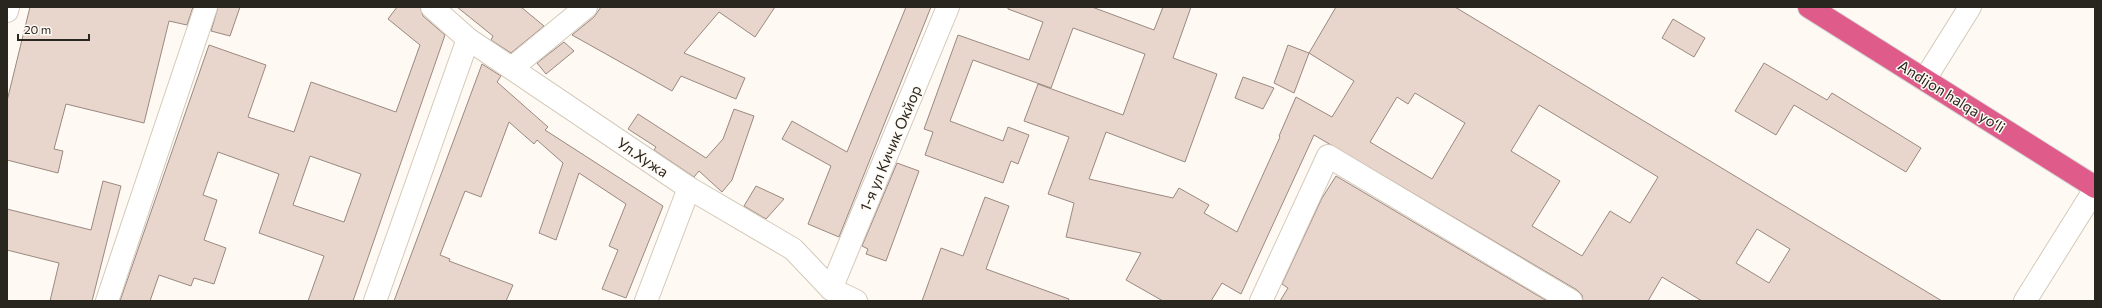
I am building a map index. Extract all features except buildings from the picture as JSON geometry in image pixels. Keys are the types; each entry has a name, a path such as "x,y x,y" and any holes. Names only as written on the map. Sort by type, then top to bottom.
{"highway":[{"name":"Andijon halqa yo‘li","path":"1808,7 1925,79 2095,188"}],"street":[{"path":"7,11 8,7"},
{"path":"106,301 206,7"},
{"name":"Ул.Хужа","path":"432,7 468,39 689,188 793,249 831,289 856,301"},
{"path":"512,68 586,7"},
{"name":"1-я ул Кичик Окйор","path":"831,289 948,7"},
{"path":"1925,79 1970,7"},
{"path":"375,301 468,39"},
{"path":"1261,301 1328,156 1570,301"},
{"path":"646,301 689,188"},
{"path":"2025,301 2095,188"}]}
